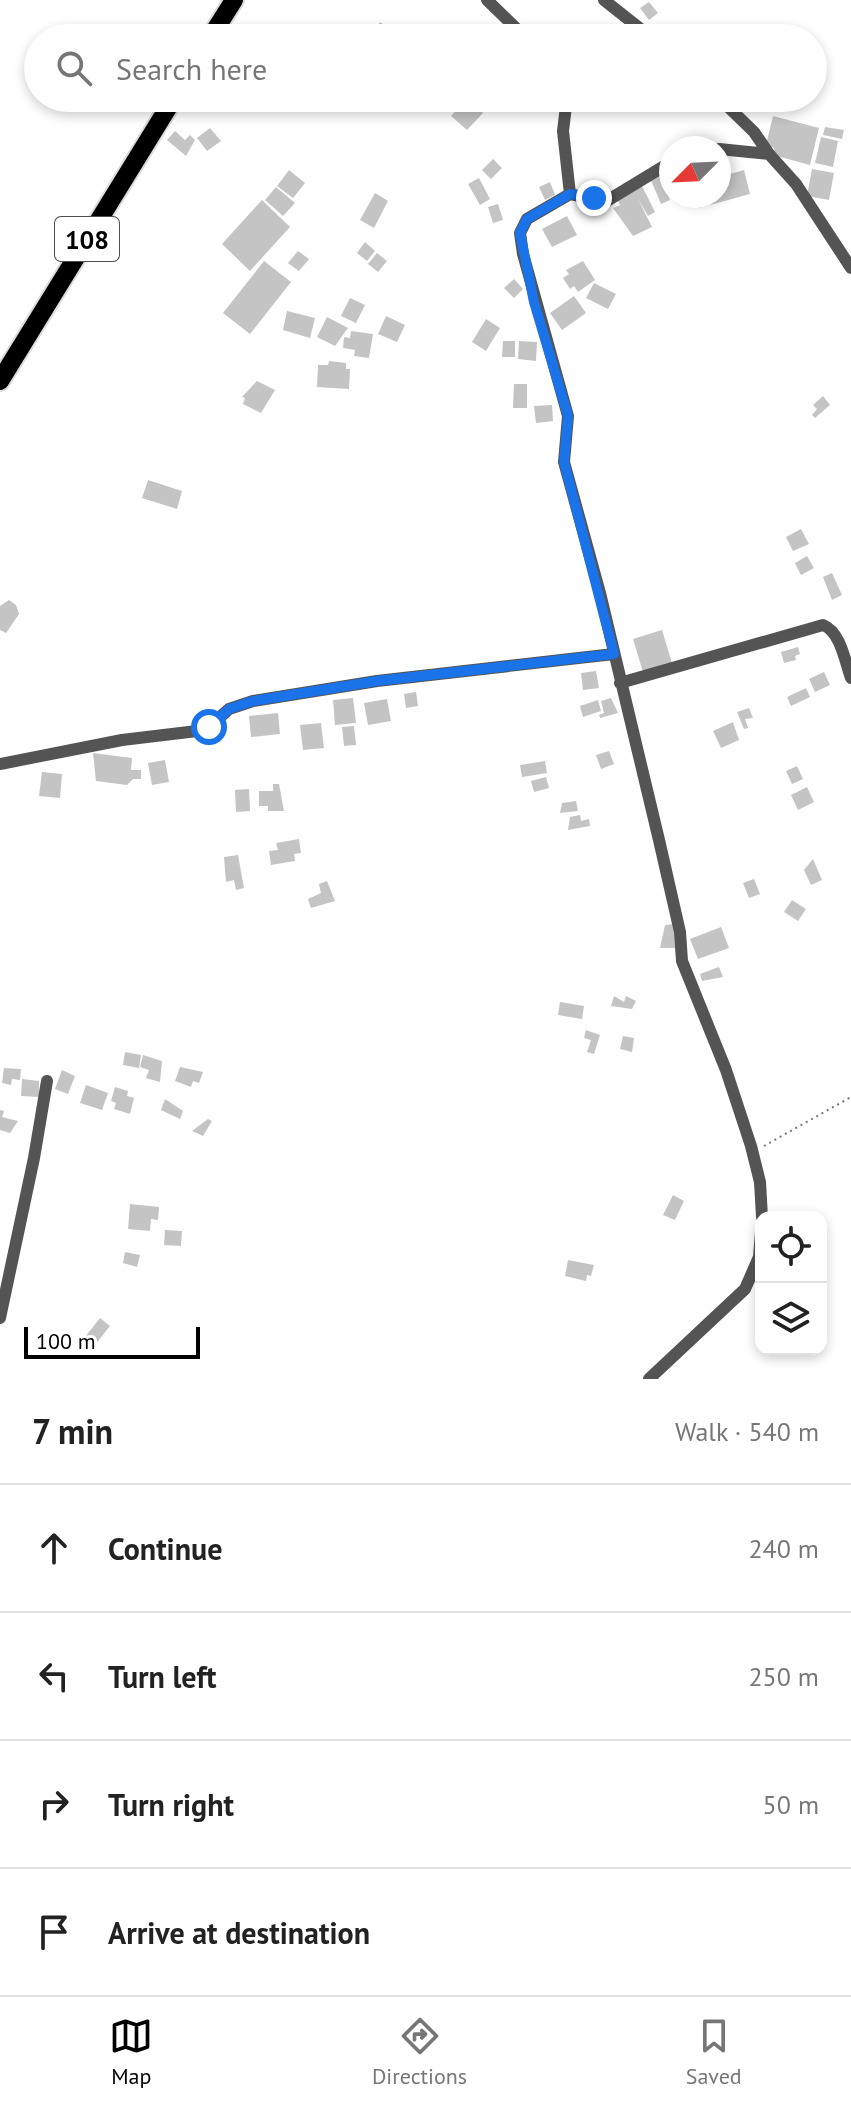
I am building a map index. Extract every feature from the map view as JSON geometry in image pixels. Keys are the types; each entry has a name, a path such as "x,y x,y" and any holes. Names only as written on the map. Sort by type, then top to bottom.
{"main road":[{"path":"219,24 234,0"},
{"name":"108","path":"0,381 165,112"}],"street":[{"path":"487,0 512,24"},
{"path":"604,0 634,24"},
{"path":"565,112 563,131 570,194"},
{"path":"733,112 754,132 796,184 851,268"},
{"path":"731,150 769,154"},
{"path":"659,169 605,202 570,194 527,219 520,233 534,302 568,416 564,462 677,917 682,961 691,991 726,1070 751,1146 760,1182 762,1211"},
{"path":"620,683 823,625 832,630 837,638 851,678"},
{"path":"0,764 122,740 197,731 209,727 229,709 253,701 377,681 614,654"},
{"path":"0,1318 47,1081"},
{"path":"649,1379 745,1289 755,1266"}],"path":[{"path":"751,1146 762,1147 851,1097"}],"building":[{"path":"649,2 658,13 649,20 640,8"},
{"path":"455,112 483,113 467,130 451,116"},
{"path":"773,116 819,128 810,165 773,155 774,148 766,145"},
{"path":"825,127 844,130 842,139 823,135"},
{"path":"210,128 221,141 207,151 197,138"},
{"path":"175,131 185,140 190,135 195,140 186,156 167,140"},
{"path":"821,137 838,141 833,167 815,163"},
{"path":"493,159 502,168 491,179 482,170"},
{"path":"812,169 834,173 829,200 807,196"},
{"path":"289,170 305,183 293,198 277,186"},
{"path":"744,170 750,194 731,199 731,174"},
{"path":"659,174 659,199 650,178"},
{"path":"479,178 490,199 480,205 468,184"},
{"path":"550,182 555,195 545,200 539,187"},
{"path":"642,186 655,212 648,216 638,199 652,227 633,236 613,208 620,205 617,199"},
{"path":"276,187 295,203 283,216 265,200"},
{"path":"375,193 388,201 374,228 360,220"},
{"path":"262,200 290,227 250,271 222,244"},
{"path":"498,204 503,220 493,223 488,207"},
{"path":"567,216 577,235 552,247 542,229"},
{"path":"365,242 375,251 367,261 357,253"},
{"path":"298,251 309,259 299,271 288,263"},
{"path":"377,253 387,261 378,272 368,264"},
{"path":"264,261 291,282 250,334 223,313"},
{"path":"583,261 595,280 578,292 574,286 570,289 563,278 569,274 566,270"},
{"path":"514,279 523,289 514,298 504,288"},
{"path":"594,283 616,294 608,309 586,298"},
{"path":"574,296 586,313 562,330 550,313"},
{"path":"350,298 365,305 356,323 341,316"},
{"path":"287,311 315,318 310,338 283,330"},
{"path":"386,316 405,325 397,342 378,334"},
{"path":"327,317 348,328 335,346 317,337"},
{"path":"486,319 500,328 486,351 472,342"},
{"path":"351,331 373,334 369,358 354,356 355,350 343,348 344,337 350,338"},
{"path":"503,341 515,341 515,357 502,357"},
{"path":"519,341 537,342 536,361 518,359"},
{"path":"329,361 346,363 346,369 350,369 349,389 317,387 318,365 328,365"},
{"path":"257,381 275,390 261,413 243,404 245,398 242,397"},
{"path":"514,384 527,384 527,408 513,408"},
{"path":"823,396 830,405 815,418 812,415 817,409 813,405"},
{"path":"552,405 553,421 536,423 534,406"},
{"path":"148,480 182,491 177,509 142,498"},
{"path":"801,529 809,544 793,551 786,537"},
{"path":"807,556 814,568 801,575 795,563"},
{"path":"832,573 842,595 832,600 823,577"},
{"path":"9,600 16,605 19,614 6,633 0,630 0,606"},
{"path":"662,630 672,663 643,672 633,639"},
{"path":"798,647 800,654 795,656 796,660 784,663 781,652"},
{"path":"596,671 599,688 583,690 581,673"},
{"path":"824,672 830,685 815,692 809,679"},
{"path":"806,688 810,697 791,706 787,697"},
{"path":"416,692 418,706 406,708 404,694"},
{"path":"353,698 356,723 335,725 333,700"},
{"path":"611,698 618,713 600,718 599,715 604,713 601,701"},
{"path":"387,699 391,721 368,725 364,703"},
{"path":"598,700 601,711 583,717 580,706"},
{"path":"749,708 753,718 745,719 748,728 744,729 737,712"},
{"path":"278,713 280,734 251,737 249,716"},
{"path":"733,722 739,740 721,748 713,731"},
{"path":"321,723 324,748 303,750 300,725"},
{"path":"354,726 356,745 344,746 342,727"},
{"path":"609,751 614,764 601,769 596,755"},
{"path":"93,753 132,758 131,770 141,770 141,779 133,779 127,785 96,781"},
{"path":"165,760 169,782 152,785 148,763"},
{"path":"545,761 547,773 522,777 520,765"},
{"path":"797,766 803,779 792,784 786,771"},
{"path":"42,772 62,774 60,798 39,796"},
{"path":"546,777 549,788 534,792 531,781"},
{"path":"273,784 279,784 284,811 268,811 268,806 259,806 259,791 273,791"},
{"path":"807,787 814,802 798,810 791,795"},
{"path":"249,789 250,811 236,812 235,790"},
{"path":"576,801 578,811 560,813 562,803"},
{"path":"580,815 581,821 589,819 590,826 568,830 570,817"},
{"path":"299,839 301,853 294,854 295,861 271,865 269,851 278,850 276,843"},
{"path":"238,855 244,888 236,890 234,880 226,882 224,857"},
{"path":"813,859 822,880 811,885 804,870"},
{"path":"754,879 760,894 749,898 743,883"},
{"path":"327,881 335,901 311,908 308,899 321,893 319,884"},
{"path":"792,900 806,909 798,921 784,912"},
{"path":"674,924 675,948 660,948 665,925"},
{"path":"721,927 729,948 698,959 690,939"},
{"path":"719,967 723,977 702,981 700,974"},
{"path":"614,996 624,1002 626,996 636,1001 632,1009 611,1006"},
{"path":"560,1002 584,1006 582,1019 558,1015"},
{"path":"586,1030 600,1035 594,1054 587,1052 591,1040 584,1038"},
{"path":"623,1036 634,1038 632,1052 620,1049"},
{"path":"125,1052 141,1055 139,1068 123,1065"},
{"path":"143,1055 162,1061 160,1082 146,1078 149,1070 140,1067"},
{"path":"180,1067 203,1072 199,1083 193,1081 191,1087 175,1081"},
{"path":"4,1068 21,1069 20,1080 12,1079 11,1085 2,1083"},
{"path":"62,1070 75,1076 68,1094 55,1089"},
{"path":"22,1079 39,1081 39,1097 21,1096"},
{"path":"86,1085 108,1093 102,1110 80,1103"},
{"path":"115,1087 128,1091 127,1096 134,1098 130,1114 114,1109 116,1103 111,1101"},
{"path":"165,1099 183,1111 180,1119 161,1110"},
{"path":"0,1110 4,1111 2,1117 18,1121 10,1133 0,1130"},
{"path":"208,1119 212,1121 203,1136 192,1131"},
{"path":"673,1195 684,1201 675,1220 663,1215"},
{"path":"130,1204 159,1207 158,1220 151,1219 150,1231 128,1229"},
{"path":"165,1230 182,1231 181,1246 164,1245"},
{"path":"125,1252 140,1255 137,1267 123,1263"},
{"path":"568,1260 594,1265 591,1276 587,1275 586,1281 565,1276"},
{"path":"100,1318 110,1326 95,1345 85,1337"}],"route":[{"path":"209,727 229,709 253,701 377,681 614,654 564,462 568,416 534,302 520,233 527,219 570,194 594,198"}]}
